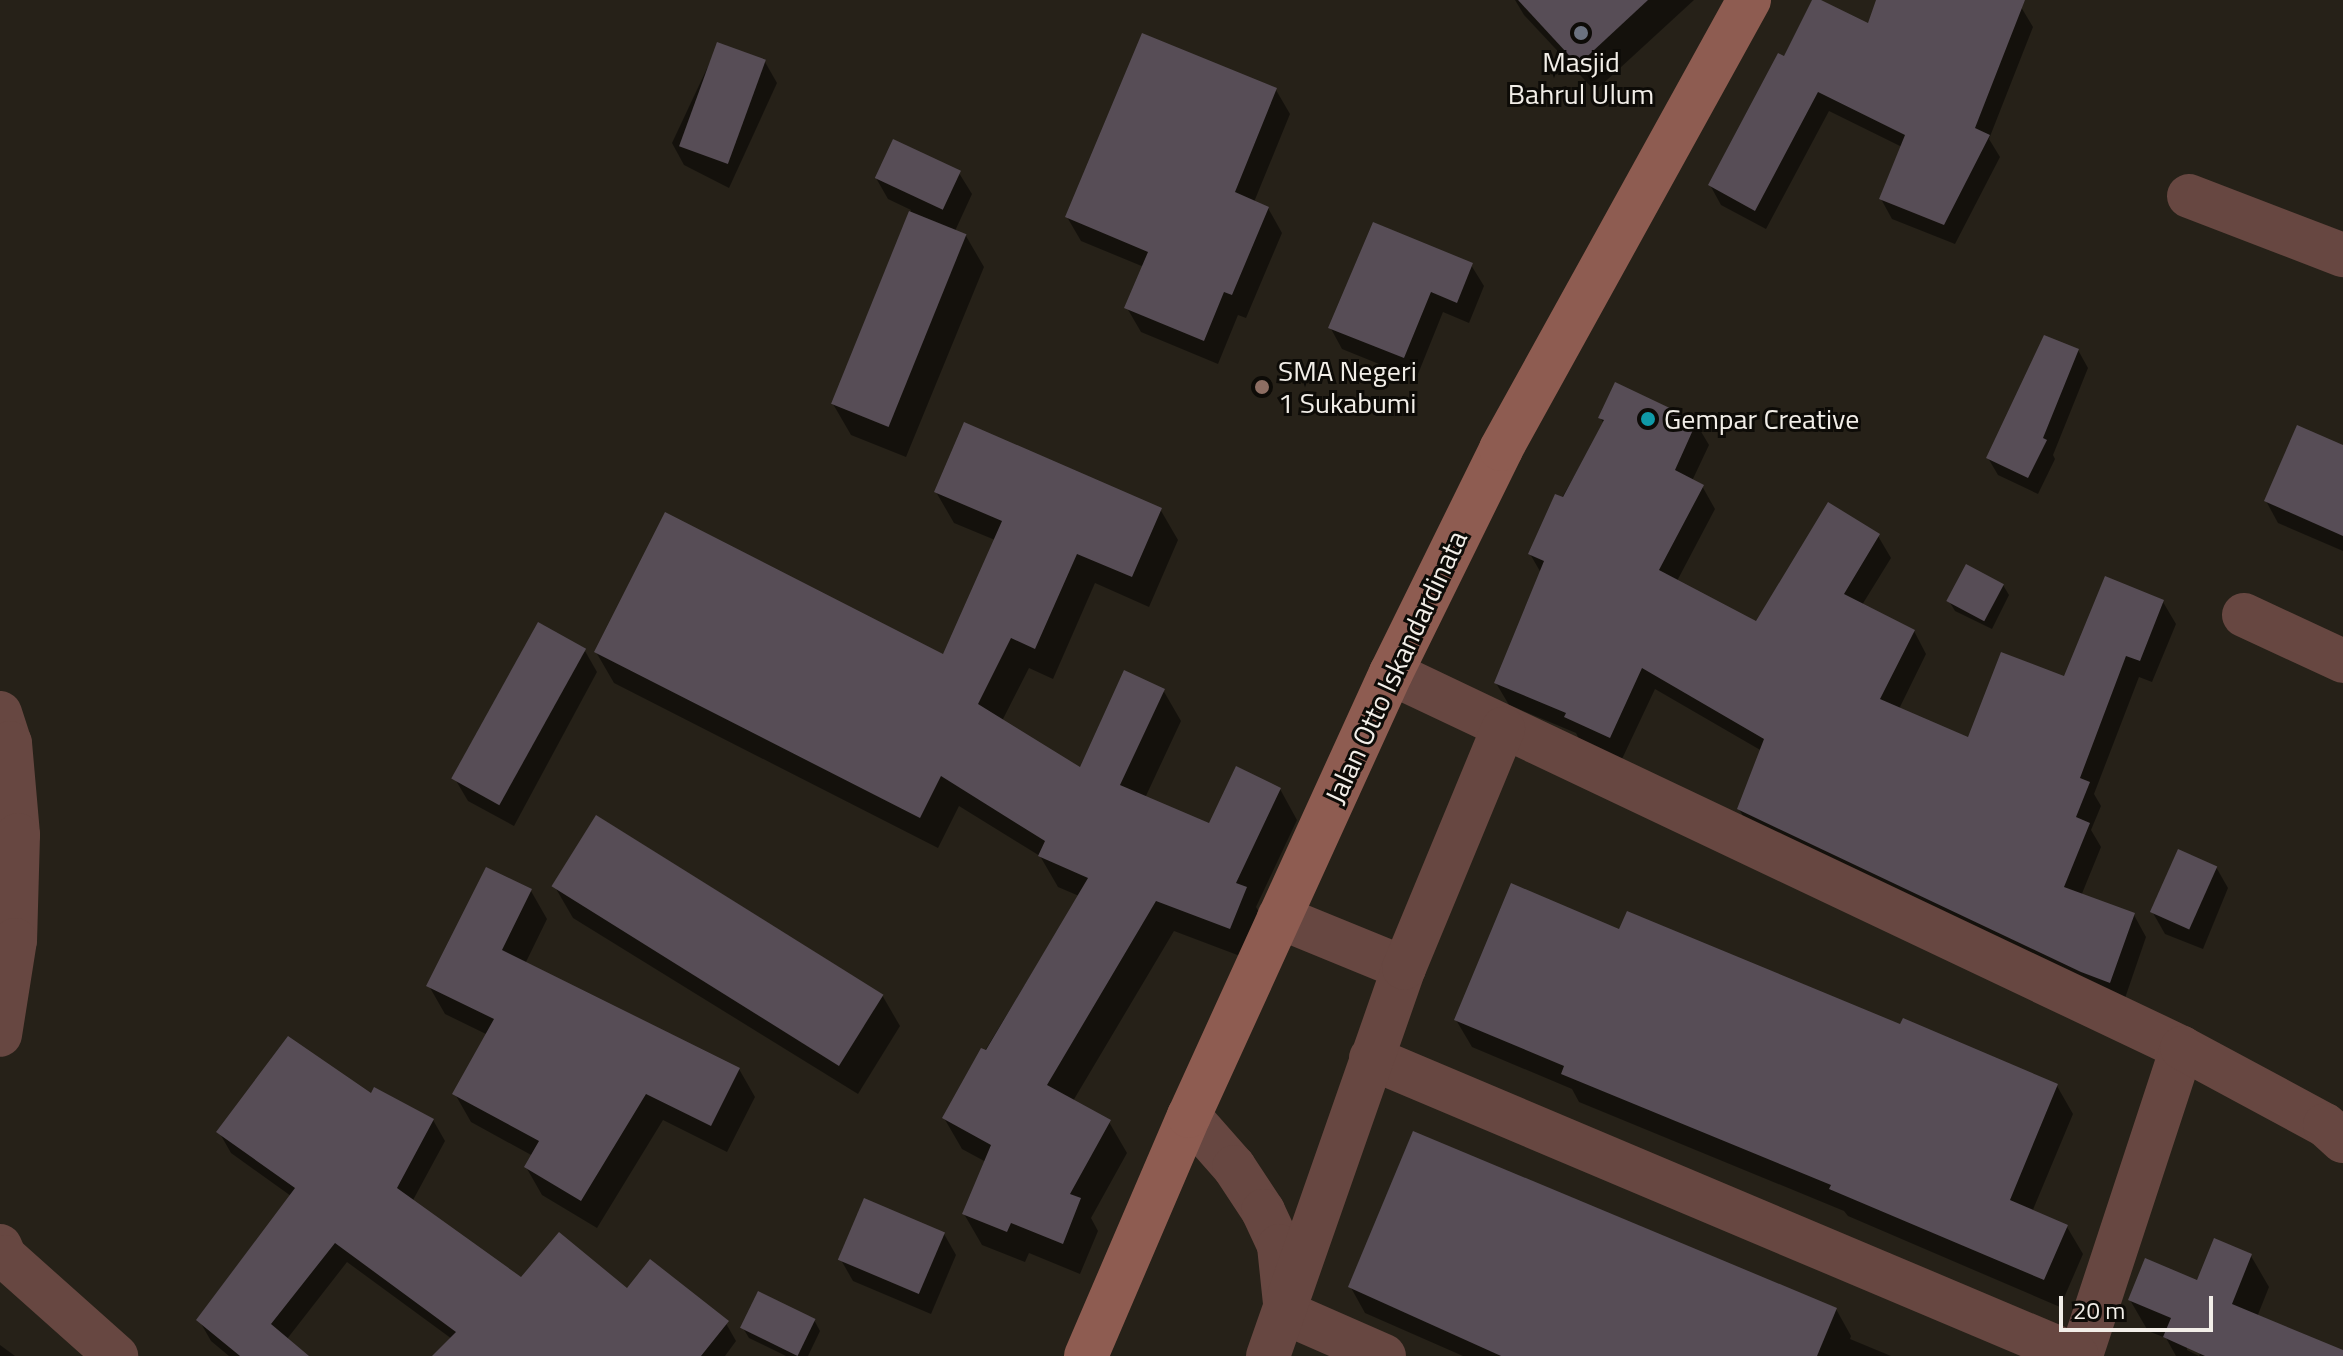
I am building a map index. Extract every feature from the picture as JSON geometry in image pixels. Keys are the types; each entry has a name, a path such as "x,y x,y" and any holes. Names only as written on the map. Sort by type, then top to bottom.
{"main road":[{"name":"Jalan Otto Iskandardinata","path":"1086,1356 1189,1116 1391,673 1501,449 1749,0"}],"street":[{"path":"2189,196 2343,255"},
{"path":"2244,615 2343,661"},
{"path":"1391,673 1503,729 2182,1048 2325,1125 2343,1141"},
{"path":"0,713 10,743 18,835 15,940 0,1035"},
{"path":"1268,1356 1286,1313 1404,968 1503,729"},
{"path":"1279,917 1404,968"},
{"path":"1371,1058 2079,1356 2182,1048"},
{"path":"1189,1116 1234,1167 1263,1211 1279,1246 1286,1313"},
{"path":"0,1246 5,1257 116,1356"},
{"path":"1286,1313 1384,1356"}],"building":[{"name":"Masjid Bahrul Ulum","path":"1518,0 1648,0 1578,65"},
{"path":"1812,0 1821,0 1868,23 1876,0 2025,0 1975,128 1990,135 1944,225 1879,199 1905,135 1818,92 1755,211 1708,185 1778,53 1784,56"},
{"path":"1142,33 1277,88 1235,192 1269,207 1232,295 1224,292 1204,341 1124,308 1148,252 1065,217"},
{"path":"717,42 766,60 728,164 679,146"},
{"path":"893,139 961,171 943,210 875,178"},
{"path":"909,211 966,234 889,427 831,404"},
{"path":"1373,222 1473,263 1457,303 1431,292 1404,358 1328,328"},
{"path":"2044,335 2079,349 2043,438 2047,440 2028,478 1986,458"},
{"path":"1615,382 1697,421 1675,470 1704,485 1659,570 1756,621 1828,502 1880,534 1844,594 1915,630 1880,699 1968,737 2001,652 2064,676 2105,576 2164,600 2140,661 2126,656 2080,778 2090,782 2076,817 2090,823 2064,887 2135,913 2110,983 1737,809 1764,739 1642,668 1610,738 1564,717 1566,713 1494,683 1544,561 1528,554 1555,494 1563,497 1604,420 1598,418"},
{"path":"964,422 1162,508 1132,577 1077,554 1035,649 1011,638 978,704 1080,767 1124,670 1165,689 1120,785 1209,823 1236,766 1281,788 1236,883 1247,887 1230,929 1156,901 1047,1085 1111,1120 1070,1194 1081,1198 1063,1244 1011,1223 1007,1232 962,1214 991,1145 942,1118 981,1048 986,1050 1088,878 1038,856 1045,841 941,776 920,818 594,652 665,512 943,654 1002,521 934,492"},
{"path":"2297,425 2343,445 2343,536 2264,501"},
{"path":"1966,564 2004,584 1984,621 1946,601"},
{"path":"538,622 586,649 499,805 451,779"},
{"path":"596,815 883,995 839,1066 551,886"},
{"path":"2178,849 2217,866 2189,930 2150,912"},
{"path":"486,867 532,889 502,950 740,1068 711,1126 646,1094 581,1201 524,1167 539,1141 452,1094 494,1019 426,986"},
{"path":"1511,883 1619,929 1627,911 1900,1024 1903,1018 2058,1084 2010,1200 2068,1225 2044,1280 1829,1189 1831,1185 1561,1074 1564,1066 1454,1020"},
{"path":"288,1036 371,1093 374,1087 434,1119 397,1188 521,1277 559,1232 627,1288 650,1259 729,1321 701,1356 432,1356 456,1332 335,1243 271,1324 309,1356 240,1356 196,1320 295,1188 216,1132"},
{"path":"1413,1131 1837,1308 1817,1356 1501,1356 1348,1287"},
{"path":"864,1198 945,1232 919,1294 838,1260"},
{"path":"2214,1238 2252,1254 2232,1304 2343,1350 2343,1356 2205,1356 2163,1337 2171,1318 2128,1300 2145,1258 2197,1280"},
{"path":"758,1291 816,1319 798,1356 740,1328"}],"place":[{"name":"Masjid Bahrul Ulum","path":"1581,33"},
{"name":"SMA Negeri 1 Sukabumi","path":"1262,387"},
{"name":"Gempar Creative","path":"1648,419"}]}
